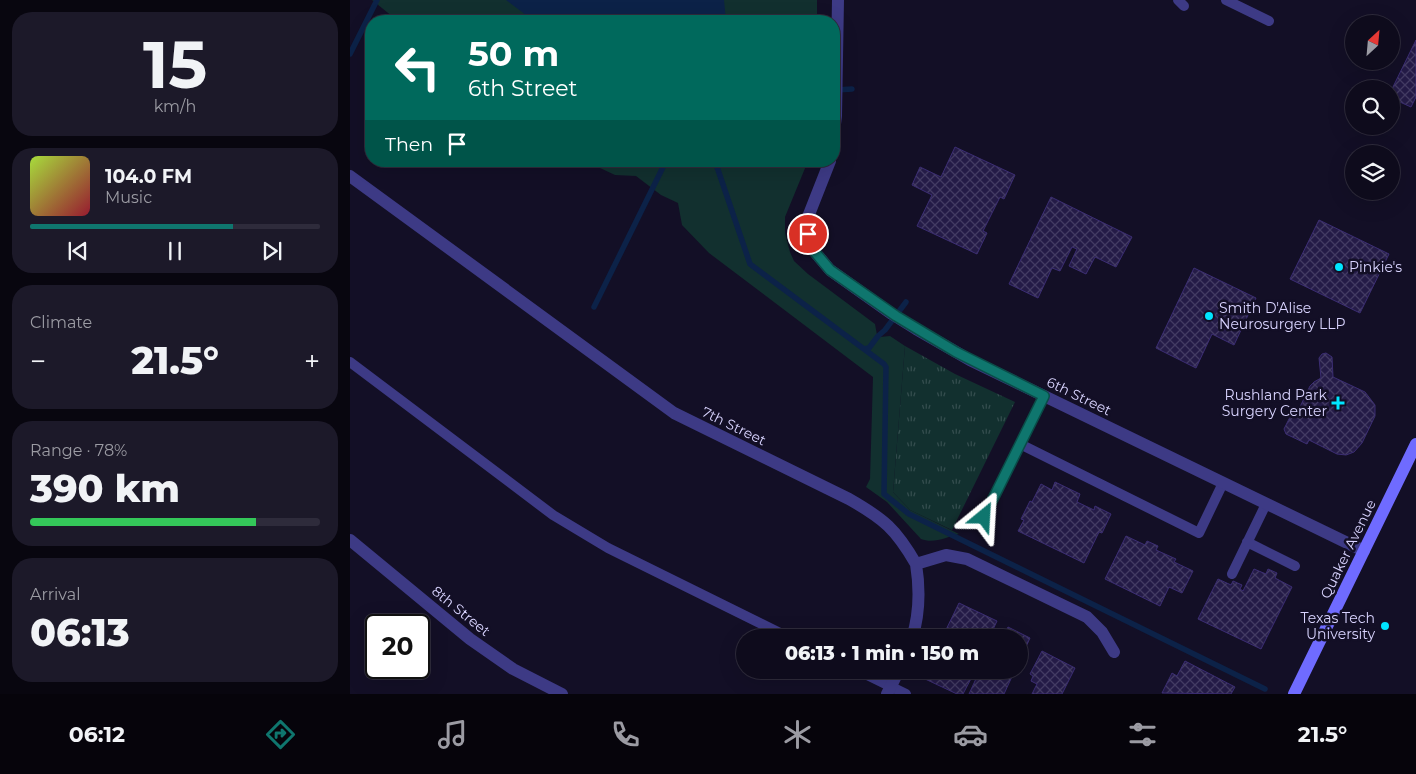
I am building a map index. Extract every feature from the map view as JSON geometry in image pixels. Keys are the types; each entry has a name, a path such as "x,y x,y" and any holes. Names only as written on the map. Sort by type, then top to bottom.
{"main road":[{"name":"Quaker Avenue","path":"1294,694 1416,444"}],"street":[{"path":"838,0 838,15"},
{"name":"6th Street","path":"828,167 806,222 809,245 830,270 896,316 956,352 1364,551"},
{"name":"7th Street","path":"350,176 642,392 674,413 849,498 871,511 889,525 904,543 916,564"},
{"name":"8th Street","path":"350,540 470,639 513,669 562,694"},
{"path":"914,629 918,612 920,586 916,564 946,555 968,559 1087,617 1102,632 1114,652"}],"lane":[{"path":"1226,0 1269,21"},
{"path":"350,362 553,515 608,548 772,629"},
{"path":"984,517 1044,396"},
{"path":"1020,444 1199,533 1223,483"},
{"path":"1232,574 1266,504"},
{"path":"1247,542 1295,566"},
{"path":"871,679 889,690 906,694"}],"green space":[{"path":"372,0 817,0 817,15 391,15"},
{"path":"598,167 806,167 785,217 785,233 790,252 794,261 808,274 875,324 877,335 880,337 890,336 905,346 893,492 910,510 959,534 936,540 921,539 887,502 866,487 870,479 873,377 709,253 682,225 678,203 661,195 636,176 615,175"},
{"path":"905,346 955,374 1015,402 952,530 910,510 893,492"}],"water":[{"path":"506,0 724,0 725,15 526,15"}],"building":[{"path":"1416,40 1416,97 1411,107 1400,102 1400,80 1396,80"},
{"path":"955,147 1015,175 1004,199 1000,197 983,231 987,233 977,254 917,226 932,195 912,185 920,167 941,177"},
{"path":"1051,197 1132,237 1116,267 1095,257 1086,274 1069,266 1077,249 1072,247 1060,271 1052,268 1038,298 1009,284"},
{"name":"Pinkie's","path":"1319,220 1389,254 1360,313 1290,279"},
{"name":"Smith D'Alise Neurosurgery LLP","path":"1194,268 1256,298 1234,345 1212,334 1196,368 1156,348"},
{"name":"Rushland Park Surgery Center","path":"1326,353 1332,357 1333,377 1365,392 1375,405 1375,416 1362,443 1354,452 1346,455 1337,454 1309,440 1307,444 1286,434 1284,429 1295,407 1299,409 1310,386 1321,378 1319,358 1322,354"},
{"path":"1055,482 1080,494 1077,502 1094,510 1095,506 1111,514 1102,533 1099,532 1084,563 1018,531 1024,520 1021,519 1041,484 1052,490"},
{"path":"1126,536 1145,545 1147,541 1158,546 1156,550 1176,559 1174,562 1193,571 1182,593 1169,587 1160,606 1105,579"},
{"path":"1254,569 1266,574 1268,569 1277,573 1275,578 1292,587 1261,649 1198,619 1218,579 1231,585 1233,581 1242,585 1240,589 1243,591"},
{"path":"959,603 997,621 993,629 946,629"},
{"path":"1042,651 1075,668 1062,694 1032,694 1037,684 1031,681 1033,676 1030,674"},
{"path":"1185,661 1235,687 1231,694 1162,693 1172,673 1177,676"},
{"path":"925,679 971,679 963,694 957,694"},
{"path":"976,679 1011,679 1004,694 969,694"}],"waterway":[{"path":"370,15 377,0"},
{"path":"350,54 365,24"},
{"path":"840,90 852,89"},
{"path":"594,307 663,167"},
{"path":"717,167 750,264 886,367 884,494 909,514 1265,689"},
{"path":"864,349 869,348 906,302"}],"place":[{"name":"Pinkie's","path":"1339,267"},
{"name":"Smith D'Alise Neurosurgery LLP","path":"1209,316"},
{"name":"Rushland Park Surgery Center","path":"1338,403"},
{"name":"Texas Tech University","path":"1385,626"}],"route":[{"path":"808,234 809,245 830,270 896,316 970,360 1044,396 984,517"}]}
